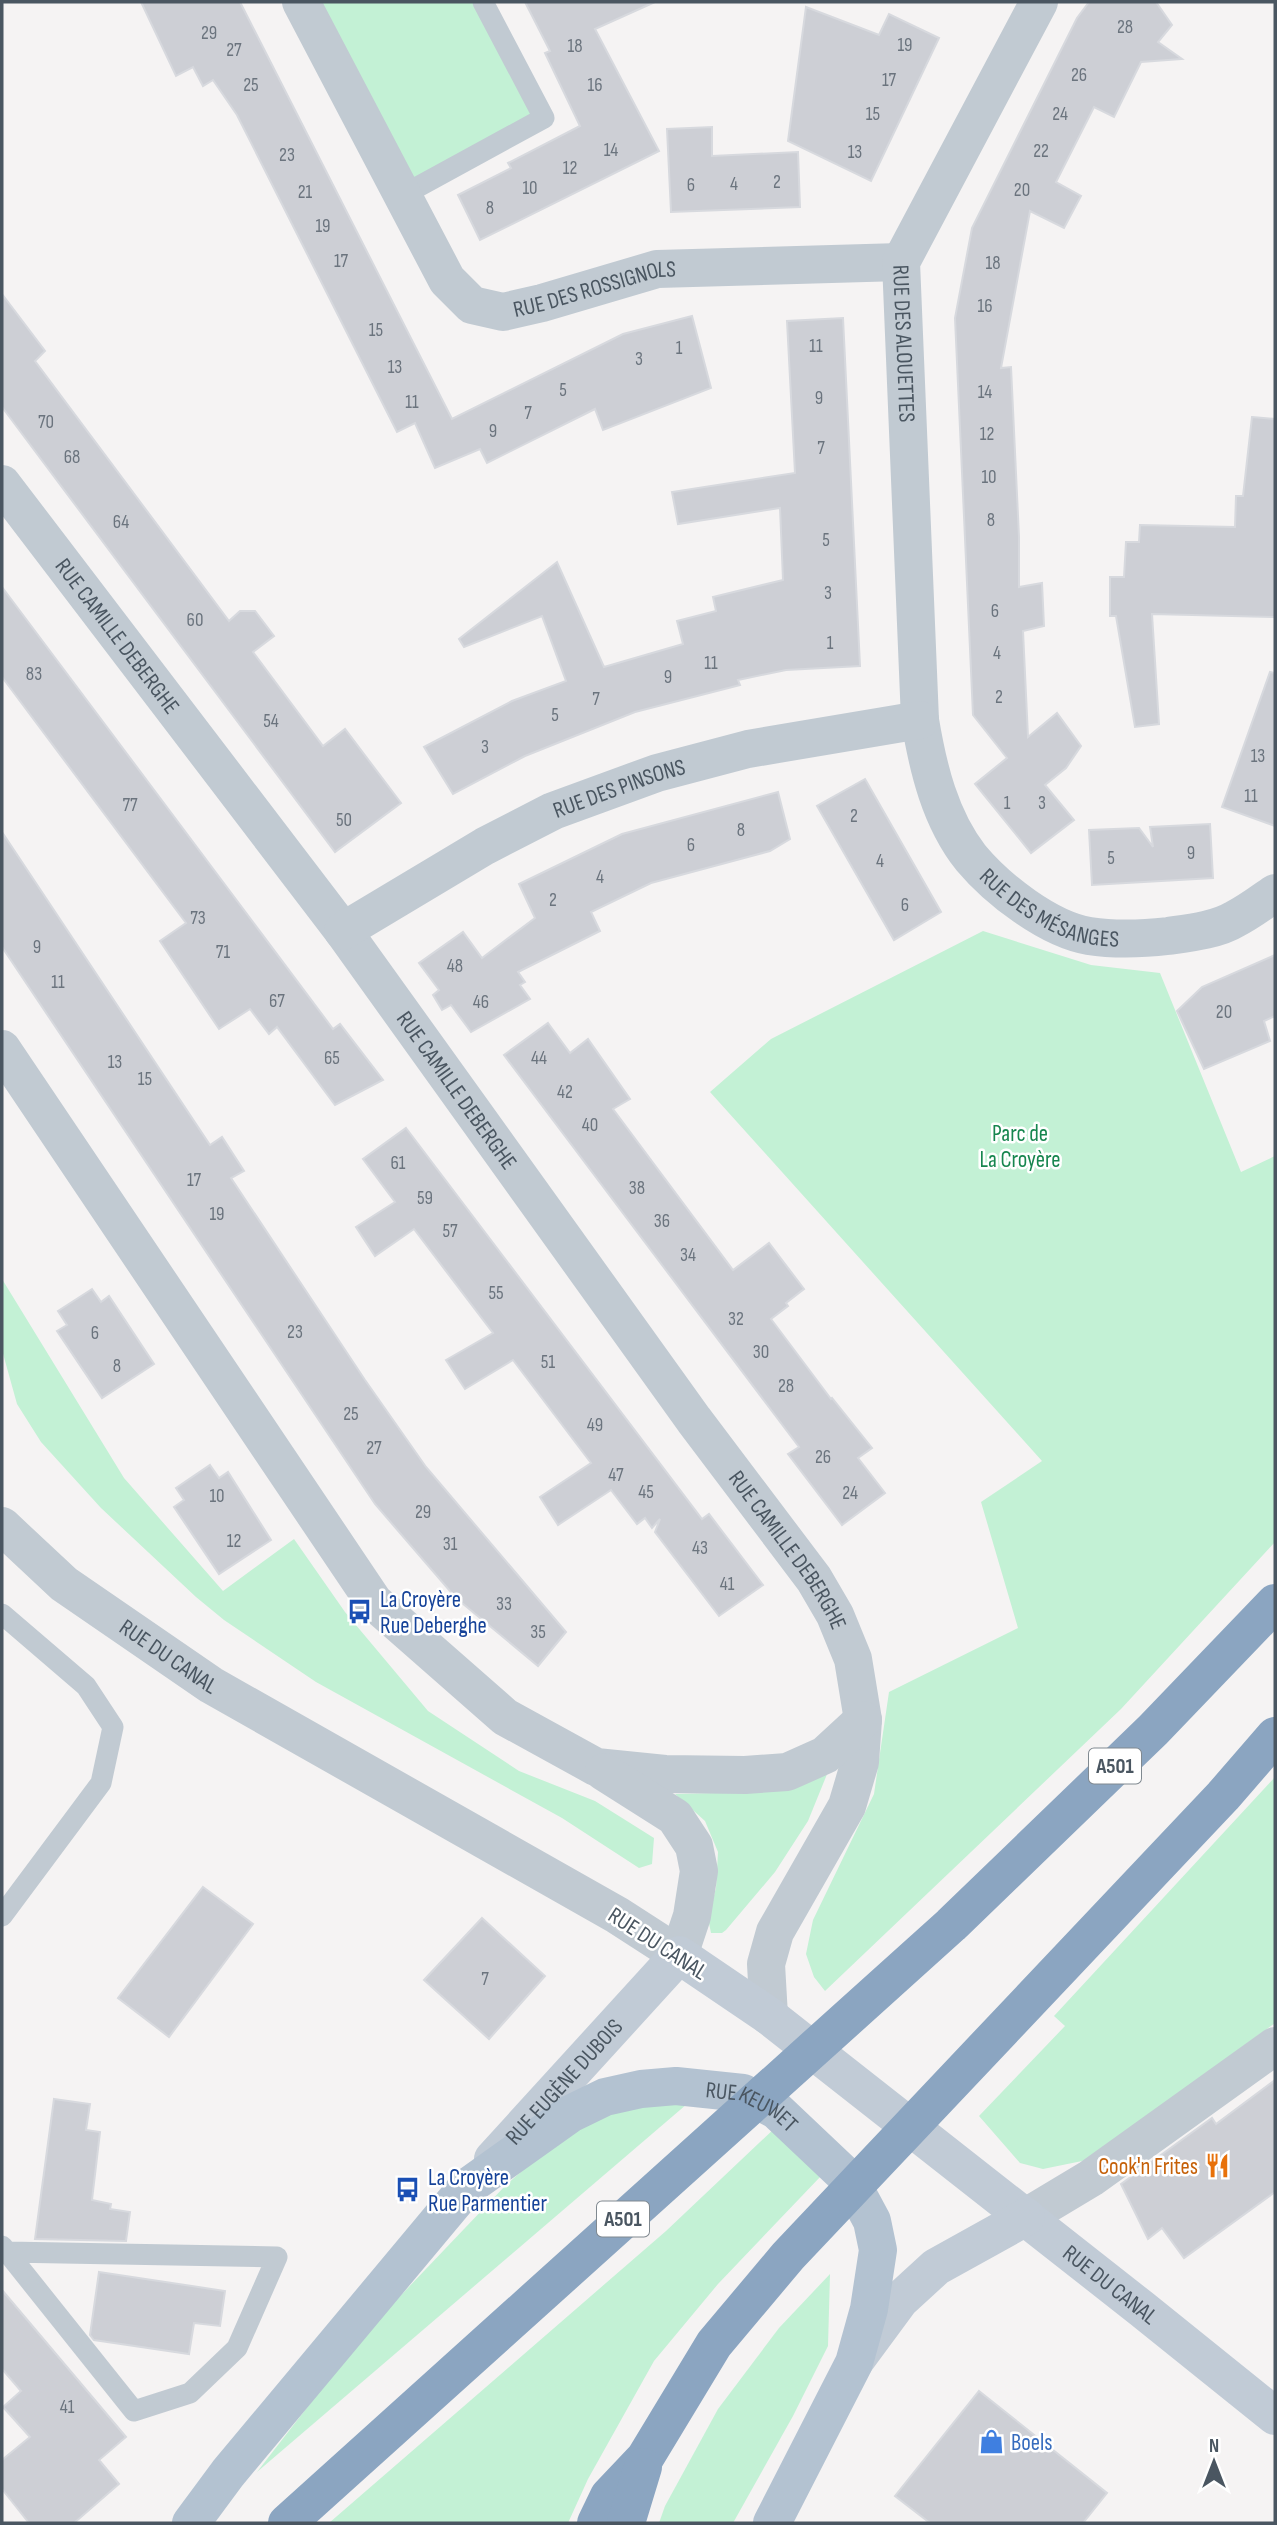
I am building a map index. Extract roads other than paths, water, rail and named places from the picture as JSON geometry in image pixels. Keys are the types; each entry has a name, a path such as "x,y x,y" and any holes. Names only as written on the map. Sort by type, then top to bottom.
{"highway":[{"name":"A501","path":"291,2518 951,1925 1153,1730 1275,1603"},
{"path":"596,2523 609,2496 645,2458 714,2344 788,2256 1223,1796 1275,1736"},
{"path":"626,2523 645,2458"}],"main road":[{"name":"RUE KEUWET","path":"466,2188 570,2114 605,2097 641,2089 677,2086 743,2094 776,2110 850,2180 872,2221 878,2250 869,2309 854,2363 772,2523"},
{"name":"RUE EUGÈNE DUBOIS","path":"191,2523 228,2473 466,2188"}],"street":[{"name":"RUE DES ROSSIGNOLS","path":"301,2 447,280 472,305 503,312 657,269 901,262"},
{"name":"RUE DES ALOUETTES","path":"920,720 901,262 1039,2"},
{"name":"RUE CAMILLE DEBERGHE","path":"2,484 344,931 694,1420 814,1579 835,1615 853,1659 863,1720 860,1762 847,1806 775,1932 766,1964 769,2016"},
{"name":"RUE DES MÉSANGES","path":"920,720 927,762 938,794 951,826 971,858 1009,895 1050,922 1087,936 1129,939 1186,934 1233,921 1275,893"},
{"name":"RUE DES PINSONS","path":"344,931 485,846 553,811 657,773 748,748 920,720"},
{"path":"2,1049 374,1602 505,1717 596,1768 665,1774 745,1775 787,1772 825,1755 863,1720"},
{"name":"RUE DU CANAL","path":"2,1526 64,1584 211,1685 617,1915 769,2016 1275,2416"},
{"name":"RUE EUGÈNE DUBOIS","path":"466,2188 679,1955 692,1916 699,1871 694,1846 675,1817 596,1768"},
{"path":"854,2363 900,2300 936,2267 1091,2178 1275,2046"}],"lane":[{"path":"403,195 544,118 483,2"},
{"path":"2,1614 86,1686 113,1727 101,1783 2,1916"},
{"path":"4,2249 276,2257 237,2348 190,2393 134,2411 4,2249"}],"place":[{"name":"La Croyère Rue Deberghe","path":"360,1612"},
{"name":"Cook'n Frites","path":"1218,2166"},
{"name":"La Croyère Rue Parmentier","path":"408,2190"},
{"name":"Boels","path":"991,2442"}],"park label":[{"name":"Parc de La Croyère","path":"1020,1146"}]}
